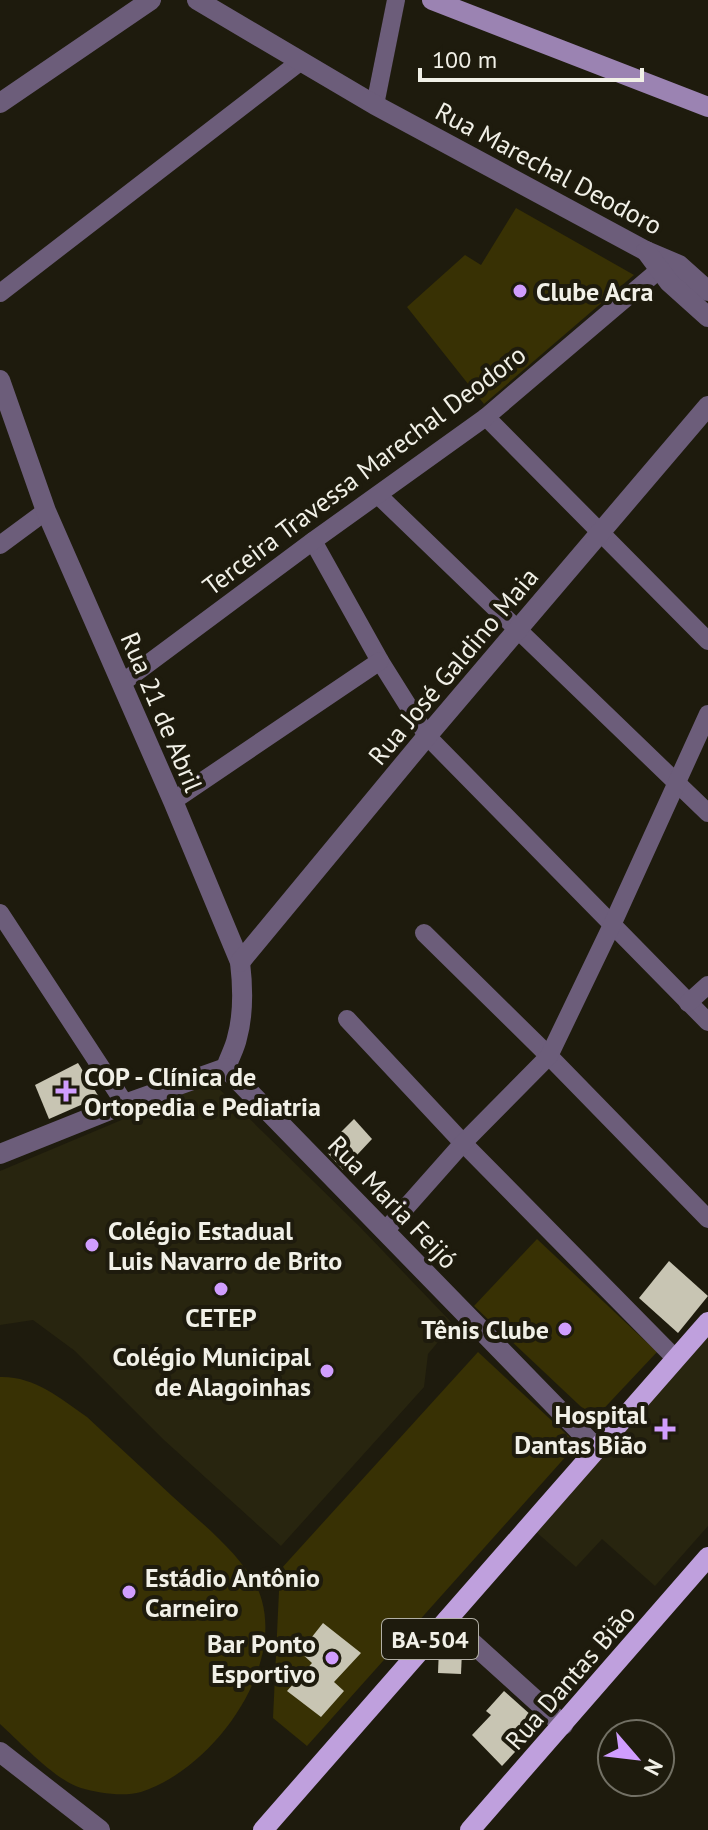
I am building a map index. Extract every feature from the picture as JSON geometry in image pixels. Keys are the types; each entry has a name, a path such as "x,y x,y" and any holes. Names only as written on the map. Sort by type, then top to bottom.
{"main road":[{"path":"432,0 708,107"},
{"name":"BA-504","path":"263,1830 708,1322"},
{"name":"Rua Dantas Bião","path":"470,1830 707,1559"}],"street":[{"path":"0,103 151,0"},
{"name":"Rua Marechal Deodoro","path":"197,0 375,105 646,251 664,265 679,265 708,291"},
{"path":"375,105 396,0"},
{"path":"0,293 301,61"},
{"path":"664,265 669,282 708,317"},
{"name":"Terceira Travessa Marechal Deodoro","path":"122,683 486,417 664,265"},
{"name":"Rua 21 de Abril","path":"0,380 46,511 240,962 243,987 241,1014 237,1038 226,1068"},
{"name":"Rua José Galdino Maia","path":"240,962 427,736 708,406"},
{"path":"486,417 708,641"},
{"path":"378,495 708,813"},
{"path":"0,545 46,511"},
{"path":"313,541 380,661 427,736 708,1022"},
{"path":"173,801 380,661"},
{"path":"385,1231 463,1143 549,1056 708,714"},
{"path":"0,913 125,1104"},
{"path":"424,933 708,1219"},
{"path":"688,1003 708,985"},
{"path":"347,1019 463,1143 676,1359"},
{"path":"0,1154 226,1068"},
{"name":"Rua Maria Feijó","path":"226,1068 597,1449"},
{"path":"447,1620 563,1725"},
{"path":"0,1752 100,1830"}],"shaded area":[{"name":"Clube Acra","path":"516,208 634,275 484,404 407,307 465,255 481,265"},
{"path":"212,1082 360,1227 453,1324 428,1354 424,1387 281,1546 164,1440 75,1351 33,1320 0,1325 0,1171"},
{"name":"Tênis Clube","path":"537,1239 657,1352 594,1419 474,1306"},
{"name":"Hospital Dantas Bião","path":"708,1332 708,1526 655,1586 602,1539 576,1567 534,1530"},
{"path":"478,1352 577,1444 307,1746 273,1718 280,1570"},
{"name":"Estádio Antônio Carneiro","path":"0,1377 35,1384 87,1417 224,1544 248,1572 262,1601 265,1630 261,1659 251,1688 235,1716 192,1763 167,1781 141,1792 111,1794 71,1784 0,1724"}],"building":[{"name":"COP - Clínica de Ortopedia e Pediatria","path":"78,1063 99,1097 49,1119 35,1085"},
{"path":"354,1119 372,1139 343,1170 324,1149"},
{"path":"669,1261 708,1296 678,1333 639,1298"},
{"path":"323,1623 361,1653 334,1682 344,1691 321,1717 287,1691 312,1663 300,1652"},
{"path":"446,1641 451,1641 462,1651 461,1674 438,1673 439,1648"},
{"path":"504,1691 541,1724 502,1766 472,1735 491,1715 486,1711"}],"place":[{"name":"Clube Acra","path":"520,291"},
{"name":"COP - Clínica de Ortopedia e Pediatria","path":"66,1091"},
{"name":"Colégio Estadual Luis Navarro de Brito","path":"92,1245"},
{"name":"CETEP","path":"221,1289"},
{"name":"Tênis Clube","path":"565,1329"},
{"name":"Colégio Municipal de Alagoinhas","path":"327,1371"},
{"name":"Hospital Dantas Bião","path":"665,1429"},
{"name":"Estádio Antônio Carneiro","path":"129,1592"},
{"name":"Bar Ponto Esportivo","path":"332,1658"}]}
